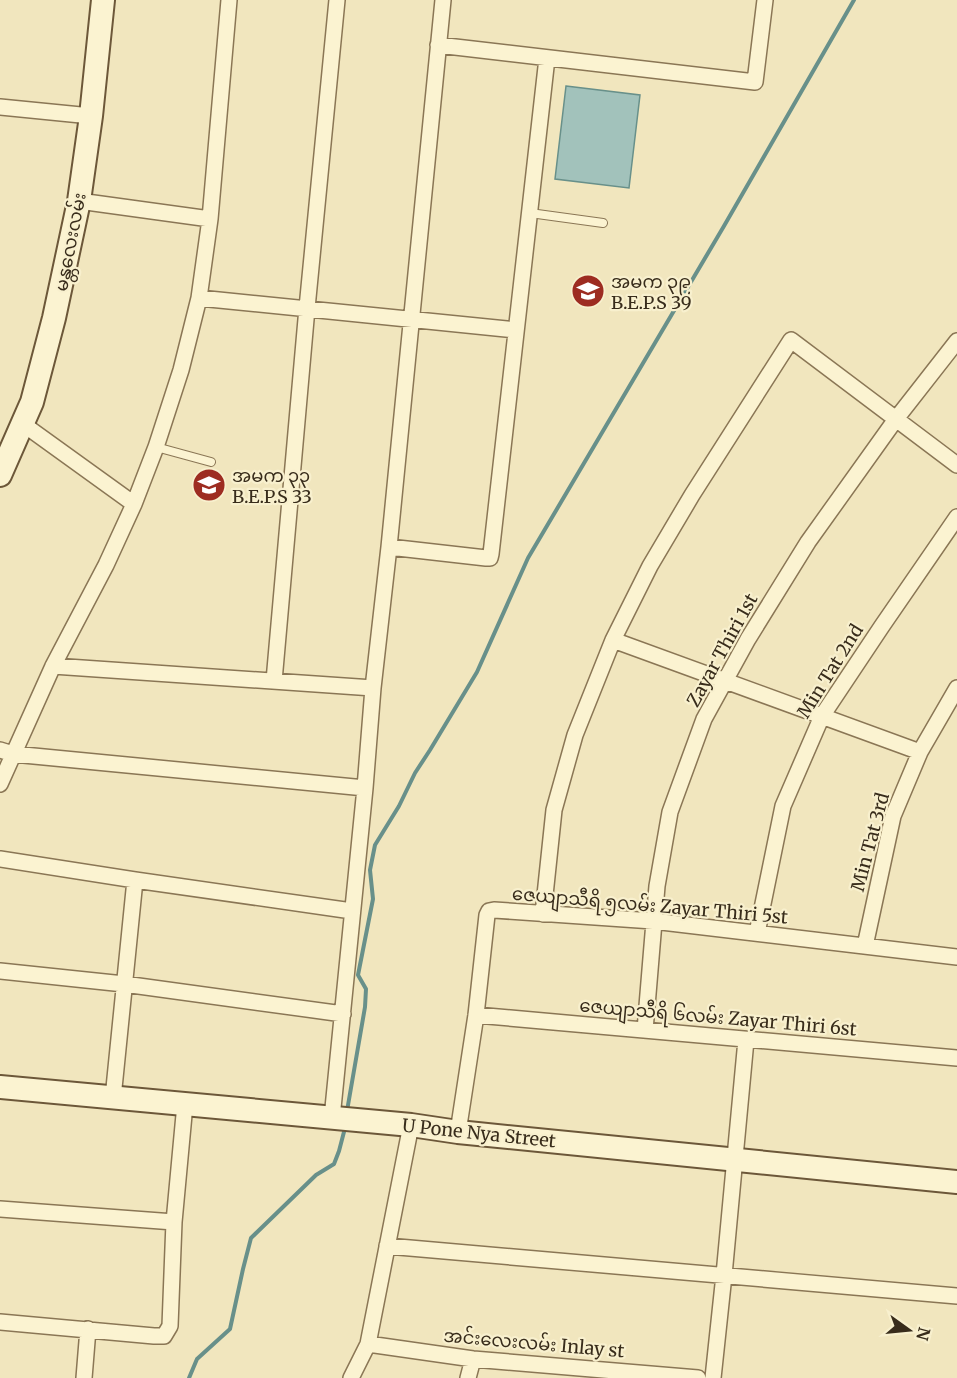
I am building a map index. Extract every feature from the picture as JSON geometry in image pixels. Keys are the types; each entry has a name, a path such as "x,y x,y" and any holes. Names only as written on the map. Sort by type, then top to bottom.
{"street":[{"name":"မန္တလေးလမ်း","path":"0,475 32,402 54,318 79,201 91,116 103,0"},
{"path":"0,784 6,752 106,565 134,504 156,447 181,370 199,298 210,219 229,0"},
{"path":"274,681 337,0"},
{"path":"332,1118 443,0"},
{"path":"438,45 755,82 765,0"},
{"path":"388,547 489,558 491,554 547,58"},
{"path":"0,108 91,116"},
{"path":"79,201 210,219"},
{"path":"199,298 516,330"},
{"path":"543,914 554,810 575,735 614,640 656,556 790,340 957,465"},
{"name":"Zayar Thiri 1st","path":"645,1030 657,886 670,812 704,719 748,639 808,542 896,419 957,341"},
{"path":"23,424 134,504"},
{"name":"Min Tat 2nd","path":"757,933 783,806 822,716 957,517"},
{"path":"614,640 920,752"},
{"path":"53,666 373,688"},
{"name":"Min Tat 3rd","path":"865,946 893,816 920,752 957,688"},
{"path":"6,752 365,788"},
{"path":"0,859 352,911"},
{"path":"113,1098 135,880"},
{"name":"ဇေယျာသီရိ ၅လမ်း Zayar Thiri 5st","path":"458,1132 489,911 653,921 957,957"},
{"path":"0,971 124,984 343,1014"},
{"name":"ဇေယျာသီရိ ၆လမ်း Zayar Thiri 6st","path":"476,1016 957,1058"},
{"path":"713,1378 746,1040"},
{"name":"U Pone Nya Street","path":"0,1087 411,1125 458,1132 957,1182"},
{"path":"0,1322 164,1336 170,1326 174,1222 185,1104"},
{"path":"351,1378 368,1344 411,1125"},
{"path":"0,1209 174,1222"},
{"path":"387,1246 957,1296"},
{"path":"84,1378 88,1329"},
{"name":"အင်းလေးလမ်း Inlay st","path":"368,1344 591,1373 698,1378"},
{"path":"468,1378 473,1359"}],"lane":[{"path":"530,213 603,223"},
{"path":"156,447 211,462"}],"water":[{"path":"566,86 640,95 629,188 555,179"}],"waterway":[{"path":"347,1111 365,1007 366,989 358,975 373,899 370,870 375,845 399,806 415,773 477,672 528,558 854,0"},
{"path":"189,1378 197,1359 230,1329 251,1238 316,1175 334,1164 345,1128"}],"place":[{"name":"အမက ၃၉ B.E.P.S 39","path":"588,291"},
{"name":"အမက ၃၃ B.E.P.S 33","path":"209,485"}]}
